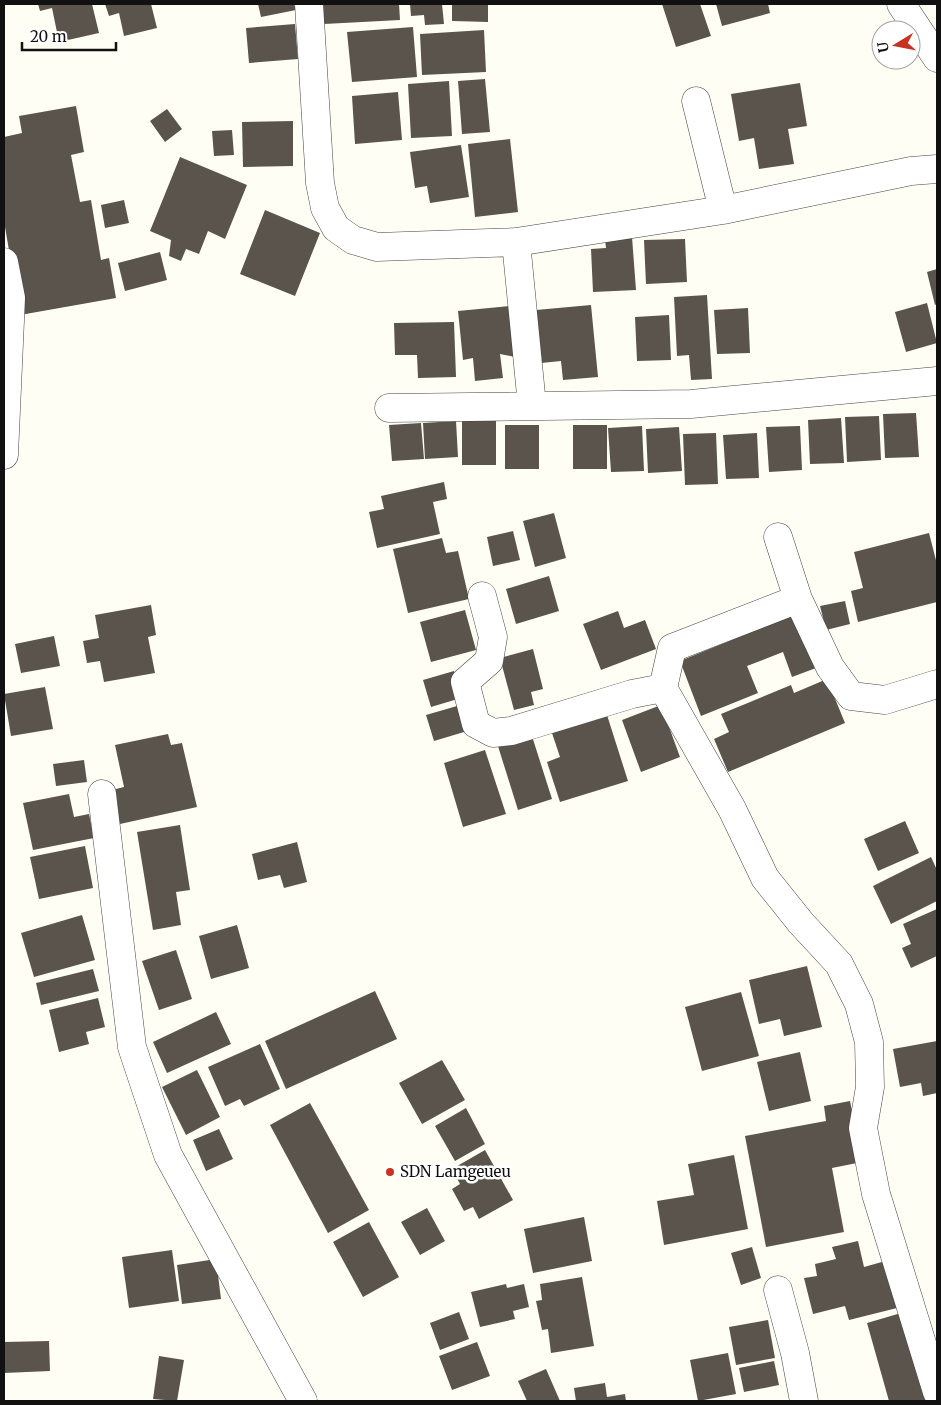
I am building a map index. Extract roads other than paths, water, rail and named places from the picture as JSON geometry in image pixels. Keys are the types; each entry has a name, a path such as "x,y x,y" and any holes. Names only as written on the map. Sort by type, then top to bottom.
{"street":[{"path":"309,4 320,183 325,208 336,228 354,240 377,247 516,242 723,210 911,172 937,169"},
{"path":"901,4 937,58"},
{"path":"696,101 723,210"},
{"path":"516,242 532,405"},
{"path":"4,262 11,298 4,455"},
{"path":"389,408 691,404 937,381"},
{"path":"778,537 798,599 830,667 851,696 885,700 937,684"},
{"path":"482,596 493,637 489,661 466,682 476,724 493,733 511,731 632,694 663,688"},
{"path":"798,599 672,648 663,688 732,809 765,878 801,923 839,964 859,1004 869,1042 870,1069 870,1086 863,1128 876,1194 937,1392"},
{"path":"102,794 132,1047 168,1155 303,1401"},
{"path":"778,1290 804,1401"}],"place":[{"name":"SDN Lamgeueu","path":"390,1172"}]}
